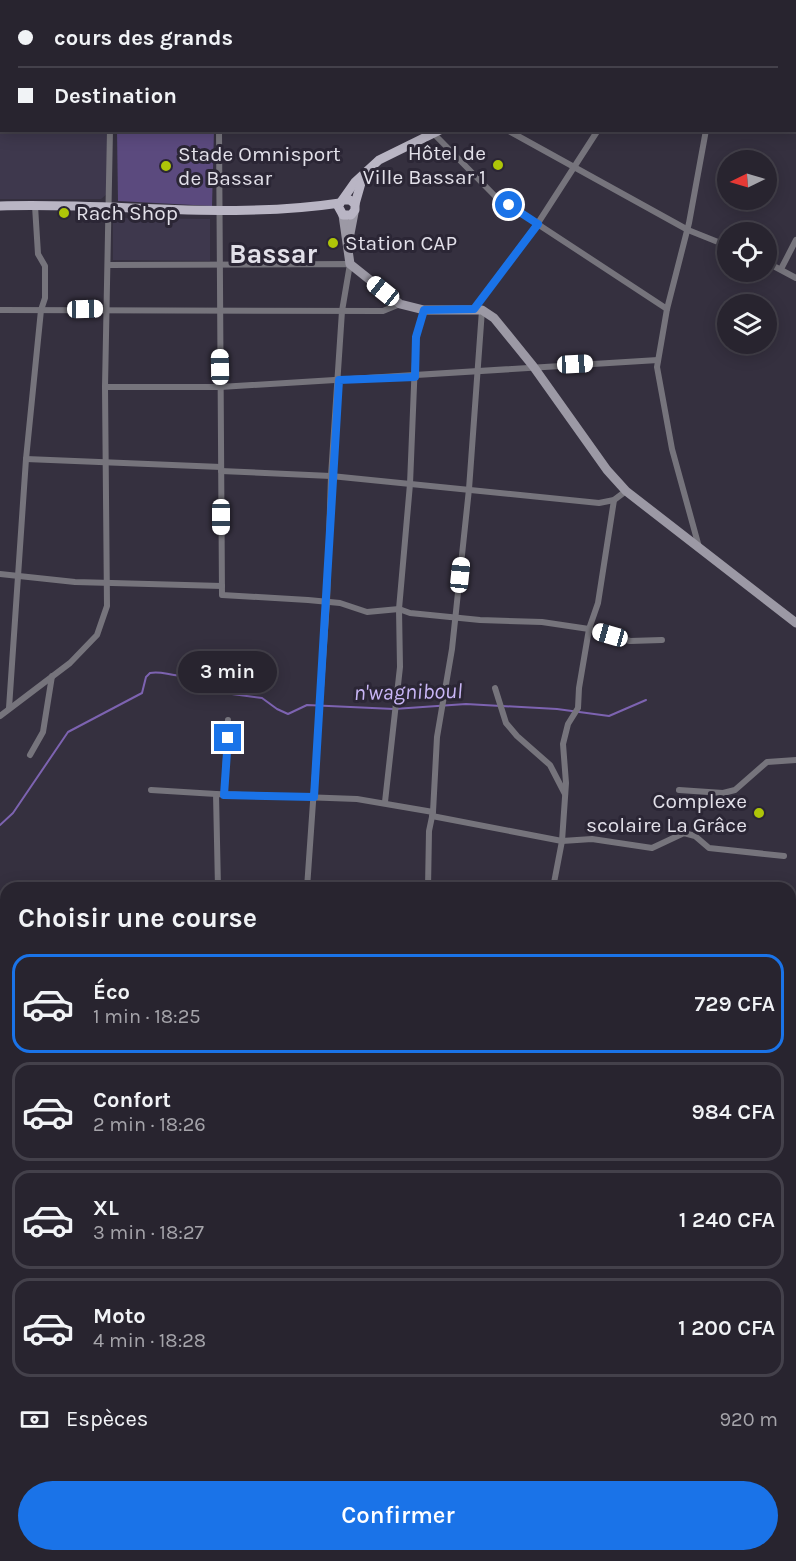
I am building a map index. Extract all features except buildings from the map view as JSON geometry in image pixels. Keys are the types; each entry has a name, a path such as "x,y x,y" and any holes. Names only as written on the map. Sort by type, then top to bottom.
{"main road":[{"path":"341,208 354,182 387,155 437,133"},
{"path":"341,208 348,216 354,208 364,174"},
{"path":"0,206 221,210 341,208 350,200 354,208"}],"street":[{"path":"0,716 70,663 97,635 107,606 105,387 110,132"},
{"path":"219,132 222,595 327,602 367,612 399,609 410,613 456,618 542,622 589,629 630,641 662,640"},
{"path":"510,132 688,230 717,242"},
{"path":"428,882 437,737 456,618 470,489 478,370 478,309 575,169 597,132"},
{"path":"699,547 672,449 657,367 667,309 688,230 706,132"},
{"path":"437,133 495,196 667,309"},
{"path":"9,708 26,459 41,310 45,298 45,266 38,254 35,206"},
{"path":"307,882 327,602 331,476 342,311 350,264 341,208"},
{"path":"347,247 354,208"},
{"path":"782,269 796,240"},
{"path":"108,265 350,264 400,304 424,310 478,309 494,318 533,366 607,470 626,491 796,623"},
{"path":"777,267 796,278"},
{"path":"0,310 107,308 383,311 400,304"},
{"path":"385,802 400,667 399,609 410,484 416,337 424,310"},
{"path":"105,387 220,387 415,377 533,366 658,360"},
{"path":"26,459 105,461 331,476 599,503 614,500 626,491"},
{"path":"554,882 562,841 565,795 563,744 568,724 578,708 589,629 598,603 614,500"},
{"path":"0,574 105,584 222,586"},
{"path":"30,755 43,732 52,676"},
{"path":"495,687 506,723 517,736 550,765 565,795"},
{"path":"224,795 228,720"},
{"path":"680,790 723,793 735,790 767,762 796,760"},
{"path":"152,790 385,802 562,841 592,840 652,848 684,833 695,836 709,848 784,856"},
{"path":"216,795 218,882"}],"shaded area":[{"path":"0,132 107,132 107,194 101,199 0,199"},
{"name":"Stade Omnisport de Bassar","path":"117,132 214,132 212,206 118,201"},
{"path":"113,218 210,219 210,261 113,260"}],"waterway":[{"name":"n'wagniboul","path":"0,825 13,813 68,732 142,693 146,677 150,673 159,672 183,676 211,675 225,684 232,694 262,698 288,714 307,705 394,709 466,704 557,709 609,716 646,700"}],"place":[{"name":"Hôtel de Ville Bassar 1","path":"498,165"},
{"name":"Stade Omnisport de Bassar","path":"166,166"},
{"name":"Rach Shop","path":"64,213"},
{"name":"Station CAP","path":"333,243"},
{"name":"Complexe scolaire La Grâce","path":"759,813"}],"district":[{"name":"Bassar","path":"273,254"}],"route":[{"path":"228,738 224,795 314,797 327,602 331,476 339,380 415,377 416,337 424,310 474,309 538,224 509,205"}]}
